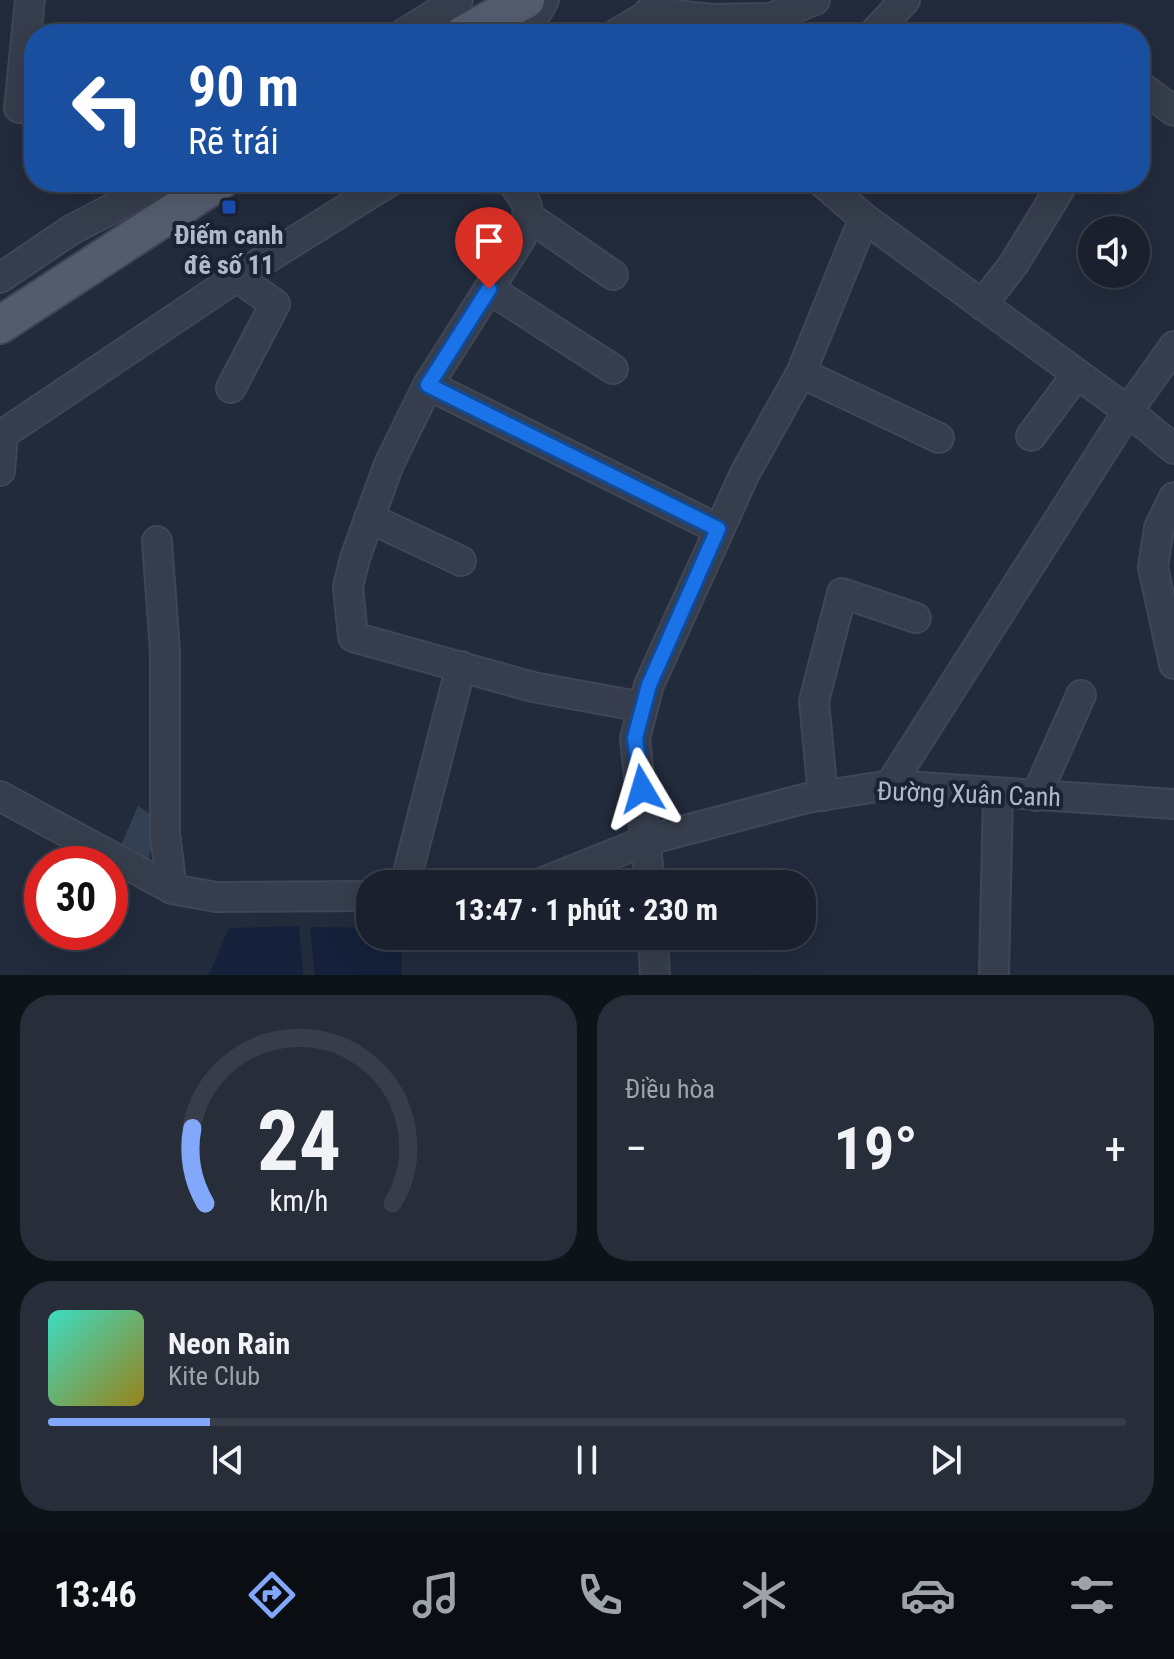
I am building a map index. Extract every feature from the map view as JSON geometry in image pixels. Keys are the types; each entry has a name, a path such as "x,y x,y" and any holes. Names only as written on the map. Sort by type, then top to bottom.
{"main road":[{"path":"482,24 526,0"},
{"path":"0,325 204,192"}],"street":[{"path":"28,24 30,0"},
{"path":"419,24 458,0"},
{"path":"531,24 544,0"},
{"path":"625,24 640,6 677,0"},
{"path":"640,6 712,19 771,18 815,0"},
{"path":"882,24 905,0"},
{"path":"640,6 662,24"},
{"path":"19,108 24,59"},
{"path":"1150,93 1174,111"},
{"path":"0,278 71,230 144,192"},
{"path":"0,471 1,435 237,277 373,192"},
{"path":"519,192 528,204 529,217 521,238 428,385 389,464 348,587 353,637 533,687 643,707"},
{"path":"834,192 864,218 1128,411 1174,449"},
{"path":"982,305 1013,265 1058,192"},
{"path":"529,217 613,275"},
{"path":"649,870 635,738 649,685 718,529 801,373 864,218"},
{"path":"231,388 275,304 237,277"},
{"path":"489,289 613,369"},
{"path":"890,785 1128,411 1174,346"},
{"path":"801,373 939,438"},
{"path":"1031,436 1077,374"},
{"path":"428,385 718,529"},
{"path":"1174,497 1159,528 1153,567 1174,664"},
{"path":"369,518 461,561"},
{"path":"157,541 165,652 165,834 172,889"},
{"path":"823,796 814,701 842,593 916,618"},
{"path":"409,870 461,666"},
{"path":"1036,796 1081,695"},
{"name":"Đường Xuân Canh","path":"573,870 648,840 823,796 890,785 1174,804"},
{"path":"994,975 998,794"},
{"path":"0,796 172,889 216,897 356,896"},
{"path":"654,950 655,975"}],"water":[{"path":"299,926 303,975 209,975 229,928"},
{"path":"310,927 356,928 356,950 401,950 402,975 315,975"}],"building":[{"path":"138,806 163,822 147,861 128,853 128,846 120,846"}],"place":[{"name":"Điếm canh đê số 11","path":"229,207"}],"route":[{"path":"489,289 428,385 718,529 649,685 635,738 642,789"}]}
